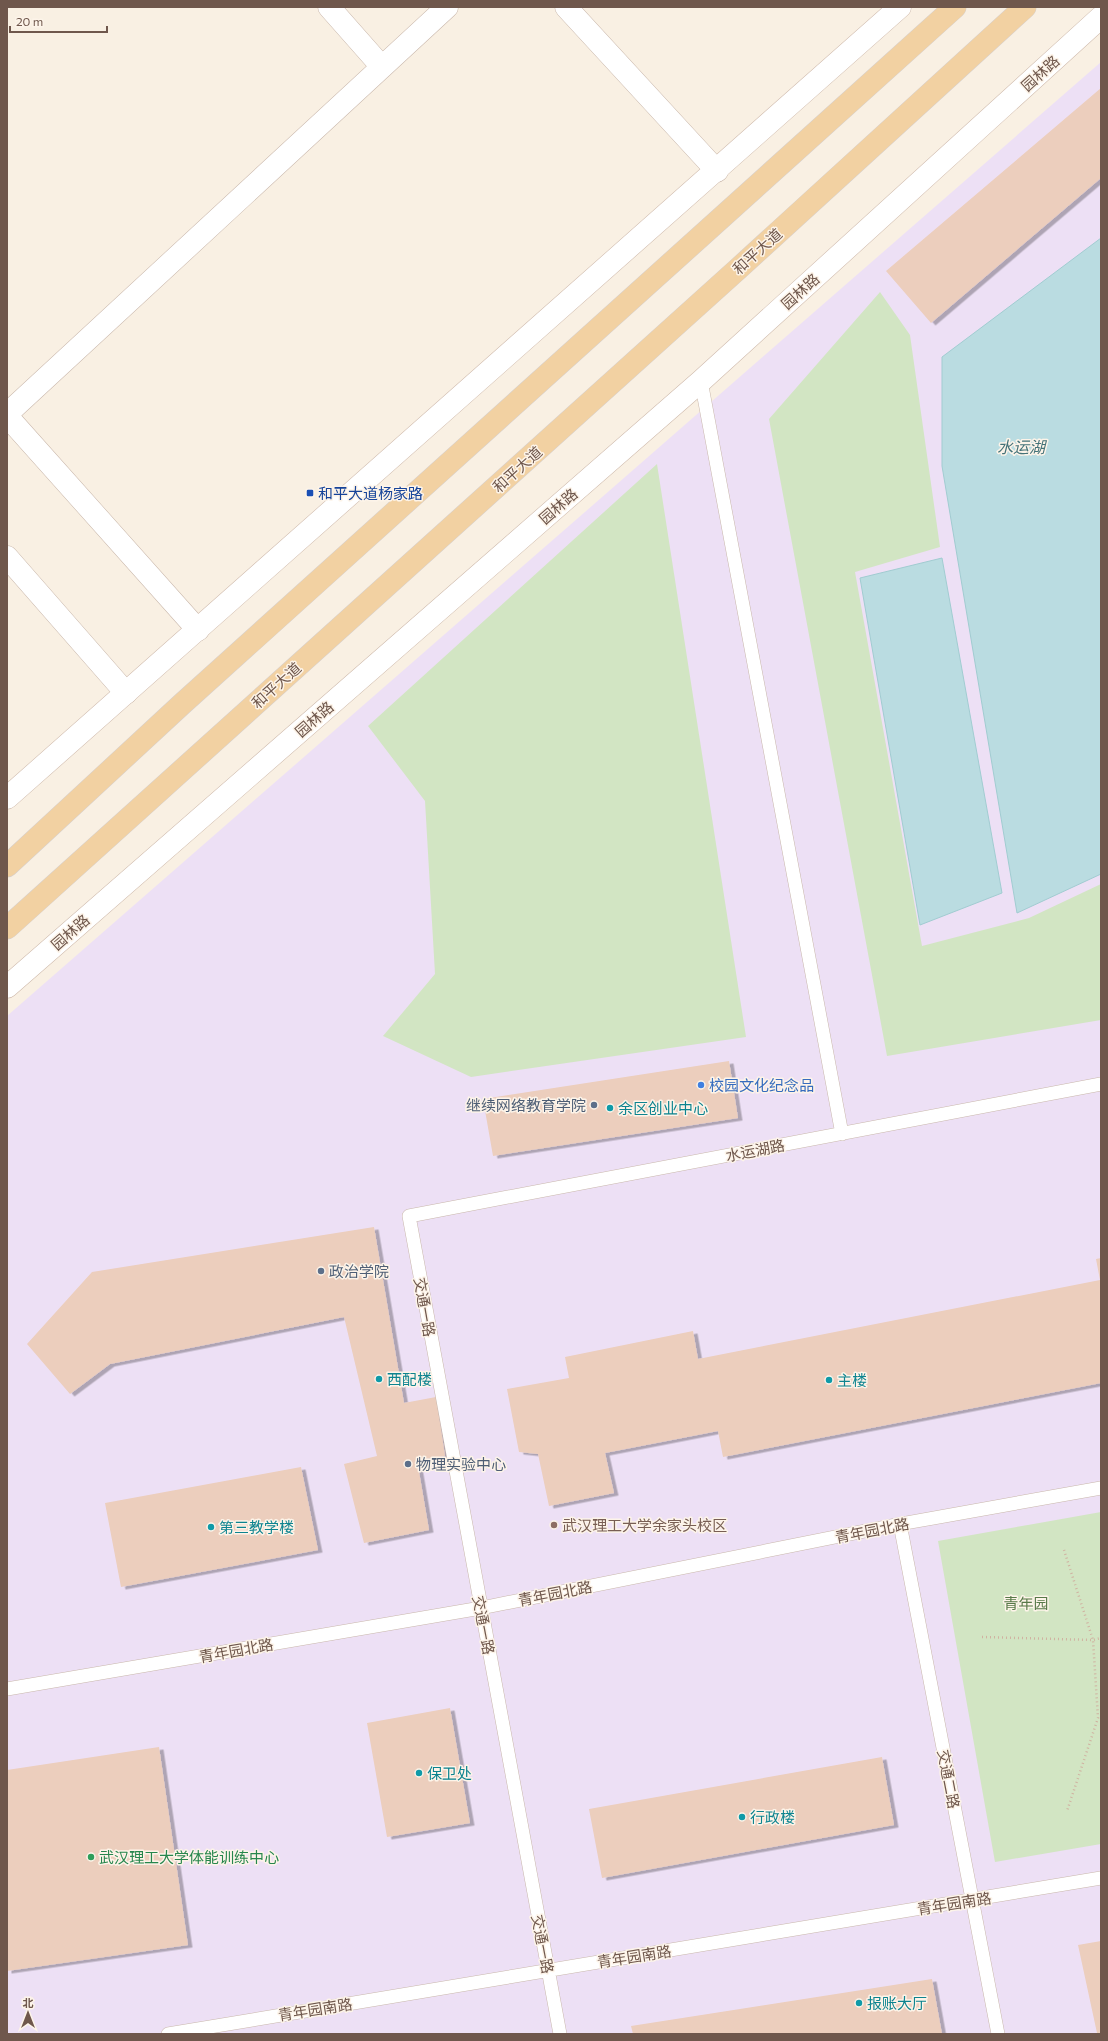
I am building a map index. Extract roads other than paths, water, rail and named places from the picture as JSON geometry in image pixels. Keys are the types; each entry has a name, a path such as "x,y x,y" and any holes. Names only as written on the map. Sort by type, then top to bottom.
{"main road":[{"path":"329,7 382,67"},
{"path":"198,630 7,415 447,7"},
{"path":"566,7 717,171"},
{"path":"7,798 717,171 900,7"},
{"path":"7,866 188,699 955,7"},
{"name":"和平大道","path":"7,928 739,268 1025,7"},
{"name":"园林路","path":"7,987 702,381 1101,17"},
{"path":"7,557 126,693"}],"lane":[{"path":"702,381 842,1134"},
{"name":"水运湖路","path":"409,1216 1101,1084"},
{"name":"交通一路","path":"409,1216 560,2034"},
{"name":"青年园北路","path":"7,1690 481,1608 900,1524 1101,1488"},
{"name":"交通二路","path":"900,1524 998,2034"},
{"name":"青年园南路","path":"168,2034 1101,1878"}],"water":[{"name":"水运湖","path":"1101,238 1101,874 1017,913 942,466 942,357"},
{"path":"942,558 1002,893 920,925 860,578"}],"place":[{"name":"和平大道杨家路","path":"310,493"},
{"name":"校园文化纪念品","path":"701,1085"},
{"name":"继续网络教育学院","path":"594,1105"},
{"name":"余区创业中心","path":"610,1108"},
{"name":"政治学院","path":"321,1271"},
{"name":"西配楼","path":"379,1379"},
{"name":"主楼","path":"829,1380"},
{"name":"物理实验中心","path":"408,1464"},
{"name":"武汉理工大学余家头校区","path":"554,1525"},
{"name":"第三教学楼","path":"211,1527"},
{"name":"保卫处","path":"419,1773"},
{"name":"行政楼","path":"742,1817"},
{"name":"武汉理工大学体能训练中心","path":"91,1857"},
{"name":"报账大厅","path":"859,2003"}],"park label":[{"name":"青年园","path":"1026,1603"}]}
